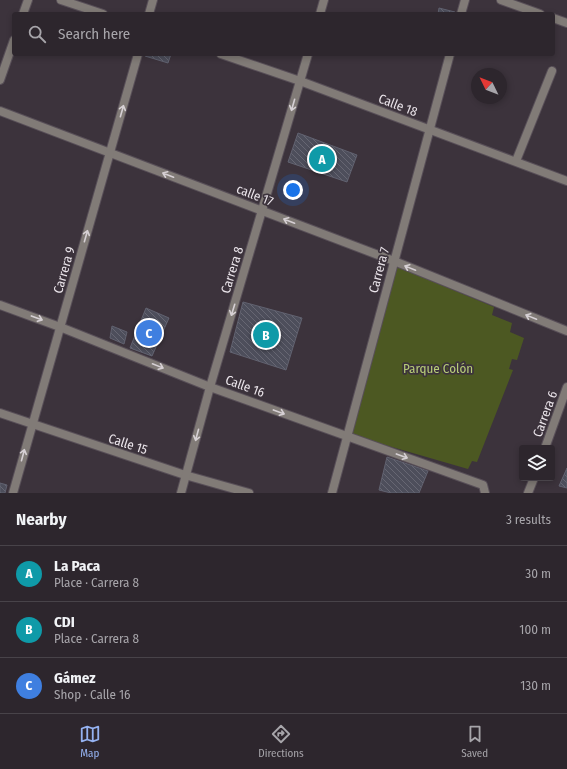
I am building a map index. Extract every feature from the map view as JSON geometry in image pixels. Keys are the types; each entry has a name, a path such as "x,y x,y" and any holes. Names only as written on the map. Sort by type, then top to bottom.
{"street":[{"path":"24,12 28,0"},
{"path":"61,0 97,12"},
{"path":"150,12 153,0"},
{"path":"321,12 324,0"},
{"path":"461,12 464,0"},
{"path":"501,0 534,12"},
{"path":"555,19 567,23"},
{"path":"0,80 12,46"},
{"name":"Carrera 9","path":"13,493 137,56"},
{"name":"Calle 18","path":"227,56 300,81 567,180"},
{"name":"Carrera 8","path":"181,493 210,387 307,56"},
{"name":"Carrera 7","path":"332,493 346,436 449,56"},
{"path":"516,161 552,71"},
{"name":"calle 17","path":"0,111 394,261 567,331"},
{"name":"Calle 16","path":"0,305 60,326 210,387 346,436 484,489"},
{"name":"Carrera 6","path":"546,445 567,387"},
{"name":"Calle 15","path":"0,413 185,476 249,493"},
{"path":"528,493 533,481"}],"green space":[{"name":"Parque Colón","path":"393,265 494,307 492,315 512,323 510,332 524,338 517,360 512,359 509,369 513,370 477,462 472,461 468,469 347,434"}],"building":[{"path":"439,8 455,12 438,12"},
{"path":"145,56 170,56 168,63"},
{"path":"298,133 357,155 347,182 288,162"},
{"path":"243,302 302,318 286,370 230,352"},
{"path":"146,308 169,318 152,356 130,348"},
{"path":"112,326 127,332 124,344 110,338"},
{"path":"387,457 428,471 419,493 391,493 379,490"},
{"path":"567,468 567,488 559,486"},
{"path":"0,483 7,485 5,493 0,493"}],"place":[{"name":"La Paca","path":"322,159"},
{"name":"Gámez","path":"149,333"},
{"name":"CDI","path":"266,335"}]}
